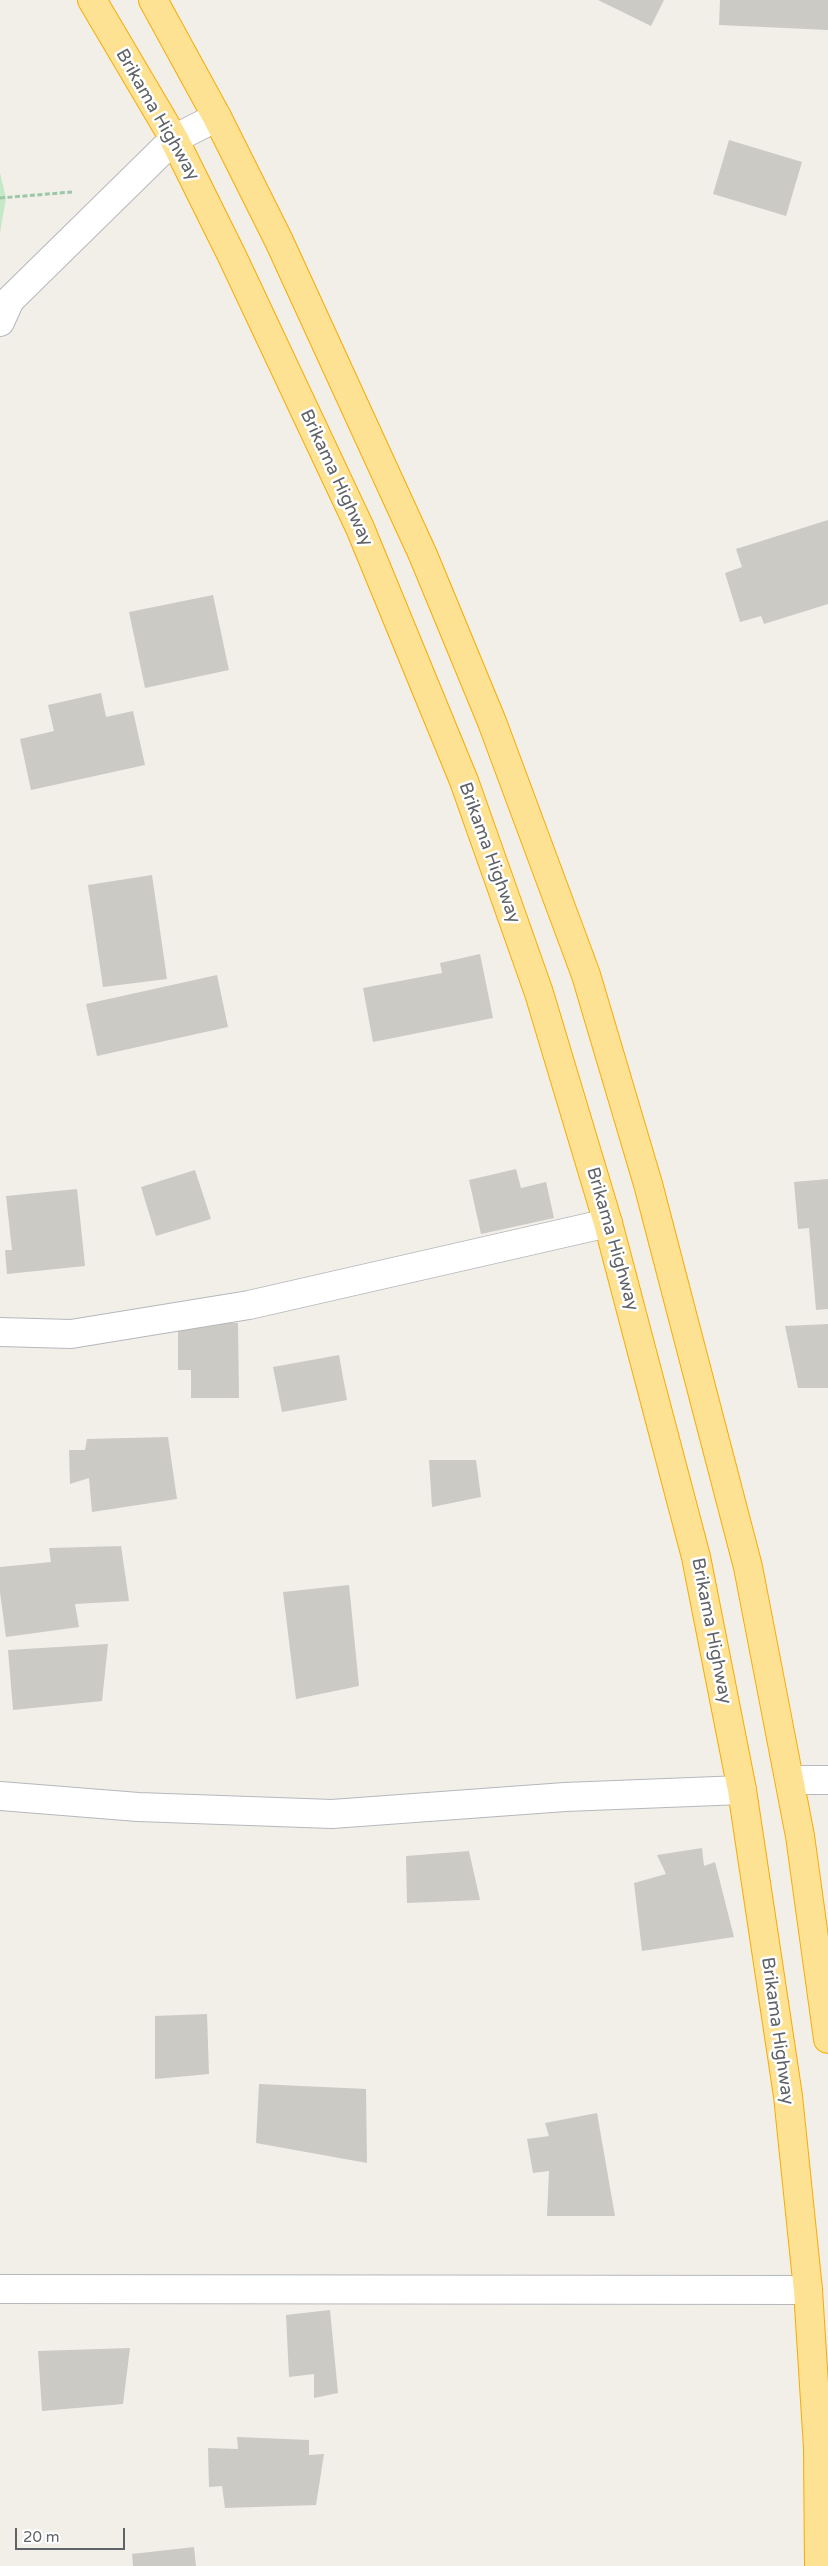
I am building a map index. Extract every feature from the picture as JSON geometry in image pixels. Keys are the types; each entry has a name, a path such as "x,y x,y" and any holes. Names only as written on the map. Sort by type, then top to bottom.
{"highway":[{"name":"Brikama Highway","path":"92,0 174,139 232,256 360,528 464,781 539,993 608,1223 696,1557 742,1790 788,2096 808,2290 820,2346 818,2448 820,2566"},
{"path":"153,0 218,117 279,242 423,556 492,722 586,975 648,1184 748,1567 800,1836 828,2040"}],"street":[{"path":"0,322 10,300 174,139 218,117"},
{"path":"0,1332 71,1334 249,1305 608,1223"},
{"path":"790,1780 828,1780"},
{"path":"0,1796 138,1807 332,1814 565,1797 742,1790"},
{"path":"0,2289 808,2290"}],"path":[{"path":"0,198 75,192"}],"green space":[{"path":"0,173 6,198 0,233"}],"building":[{"path":"598,0 664,0 651,26"},
{"path":"720,0 828,0 828,30 719,25"},
{"path":"729,140 802,162 786,216 713,194"},
{"path":"828,520 828,604 764,624 761,616 740,622 725,573 742,567 736,549"},
{"path":"213,595 229,670 145,688 129,612"},
{"path":"101,693 106,717 133,711 145,765 31,790 20,739 54,731 48,705"},
{"path":"152,875 167,979 103,987 88,885"},
{"path":"480,954 493,1018 373,1042 363,988 442,973 440,963"},
{"path":"217,975 228,1027 97,1056 86,1004"},
{"path":"516,1169 521,1188 546,1182 554,1218 481,1234 469,1180"},
{"path":"195,1170 211,1219 156,1236 141,1187"},
{"path":"828,1179 828,1309 816,1310 809,1228 798,1229 794,1182"},
{"path":"77,1189 85,1266 7,1274 5,1250 12,1250 6,1196"},
{"path":"178,1323 238,1323 239,1398 191,1398 191,1370 178,1370"},
{"path":"828,1324 828,1388 798,1388 785,1326"},
{"path":"339,1355 347,1400 282,1412 273,1367"},
{"path":"168,1437 177,1499 92,1512 89,1478 70,1484 69,1450 85,1450 87,1439"},
{"path":"429,1460 476,1460 481,1497 432,1507"},
{"path":"121,1546 129,1601 75,1604 79,1627 6,1637 0,1592 0,1567 51,1562 49,1548"},
{"path":"349,1585 359,1686 296,1699 283,1592"},
{"path":"108,1644 102,1701 13,1710 8,1650"},
{"path":"702,1848 704,1866 715,1862 734,1937 642,1951 634,1883 666,1874 657,1855"},
{"path":"469,1851 480,1900 407,1903 406,1856"},
{"path":"207,2014 209,2074 155,2079 155,2016"},
{"path":"259,2084 366,2089 367,2163 256,2143"},
{"path":"597,2113 615,2216 547,2216 549,2171 533,2173 527,2139 549,2136 545,2123"},
{"path":"330,2310 338,2393 314,2398 314,2374 289,2377 286,2315"},
{"path":"130,2348 123,2404 42,2411 38,2351"},
{"path":"237,2437 309,2440 309,2455 324,2454 316,2505 225,2508 222,2486 209,2487 208,2448 238,2449"},
{"path":"194,2547 196,2566 133,2566 132,2554"}]}
